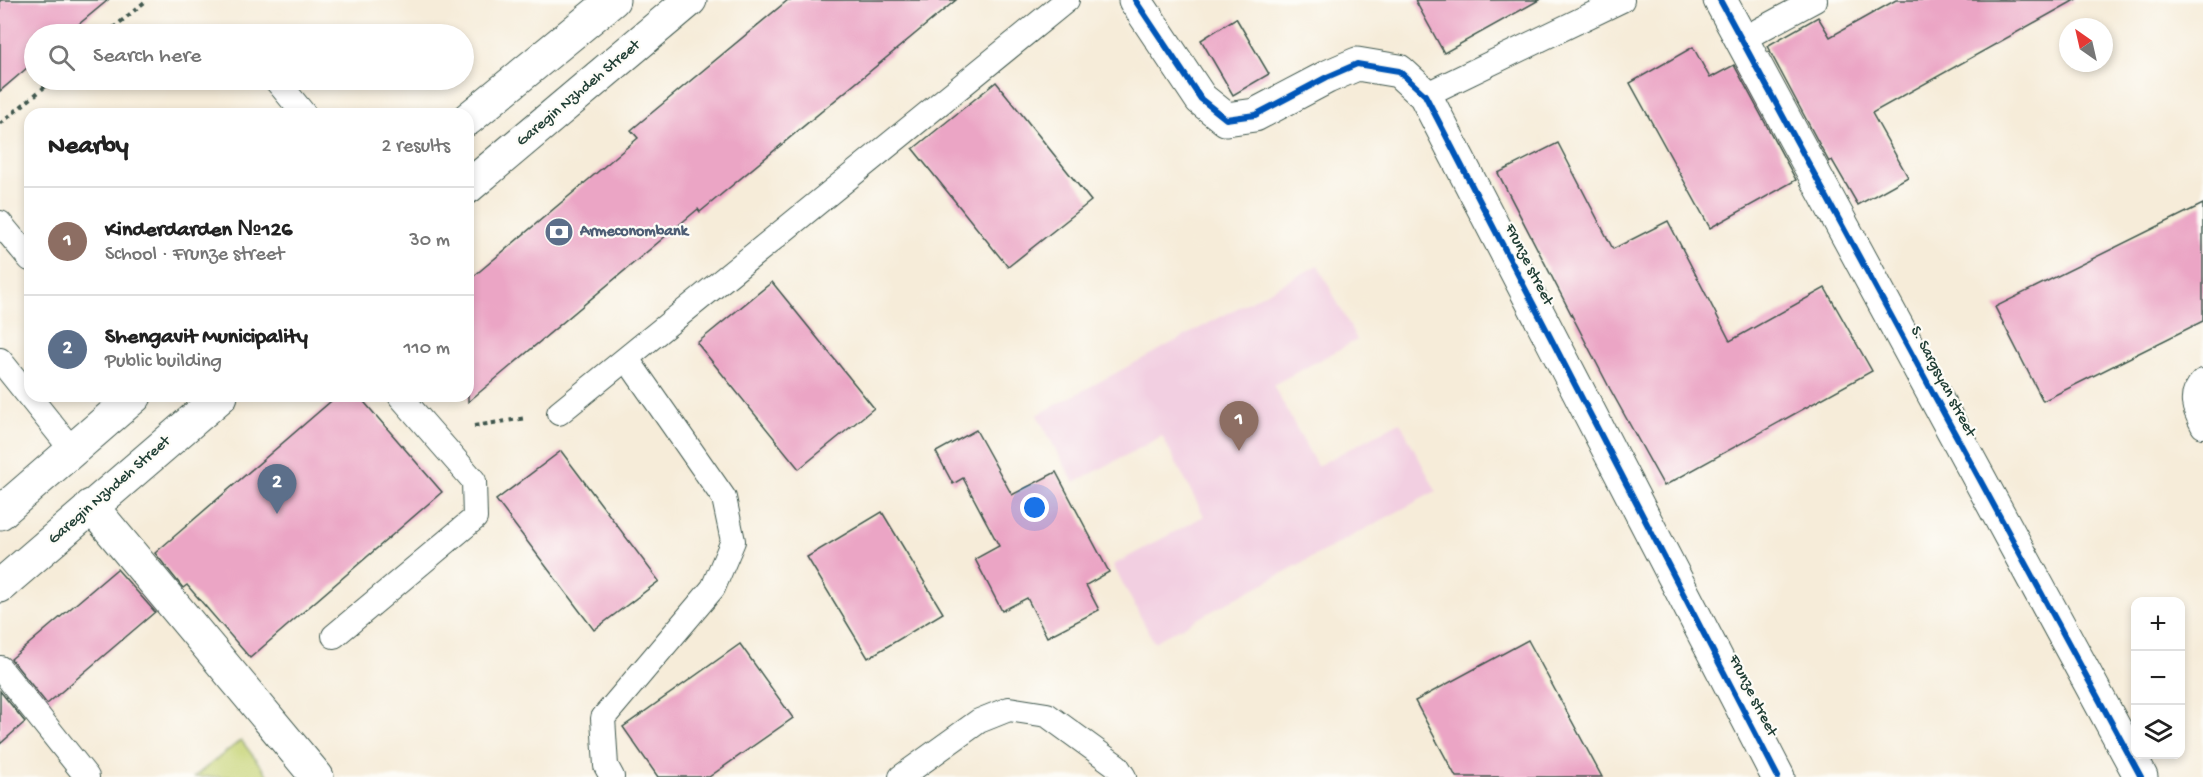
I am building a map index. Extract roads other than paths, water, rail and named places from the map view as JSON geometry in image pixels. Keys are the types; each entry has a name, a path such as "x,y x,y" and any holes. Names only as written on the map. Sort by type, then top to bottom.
{"street":[{"path":"474,114 613,0"},
{"name":"Garegin Nzhdeh Street","path":"474,182 690,0"},
{"name":"Frunze street","path":"1135,0 1201,99 1226,119 1255,115 1327,76 1357,64 1399,71 1425,95 1778,777"},
{"name":"S. Sargsyan street","path":"1720,0 2142,777"},
{"path":"0,513 128,402"},
{"name":"Garegin Nzhdeh Street","path":"0,586 214,402"},
{"path":"91,506 317,777"}],"lane":[{"path":"559,413 1067,0"},
{"path":"1425,95 1622,0"},
{"path":"1742,40 1815,0"},
{"path":"284,90 299,108"},
{"path":"0,223 24,252"},
{"path":"612,777 606,766 603,718 713,588 733,541 724,498 627,359"},
{"path":"0,360 24,390"},
{"path":"2203,381 2193,395 2193,408 2203,426"},
{"path":"34,402 72,450"},
{"path":"334,636 475,518 474,481 405,402"},
{"path":"0,669 87,777"},
{"path":"901,777 979,721 1009,709 1047,715 1117,766 1124,777"}],"place":[{"name":"Armeconombank","path":"559,232"},
{"name":"Kinderdarden №126","path":"1239,451"},
{"name":"Shengavit Municipality","path":"277,514"}]}
